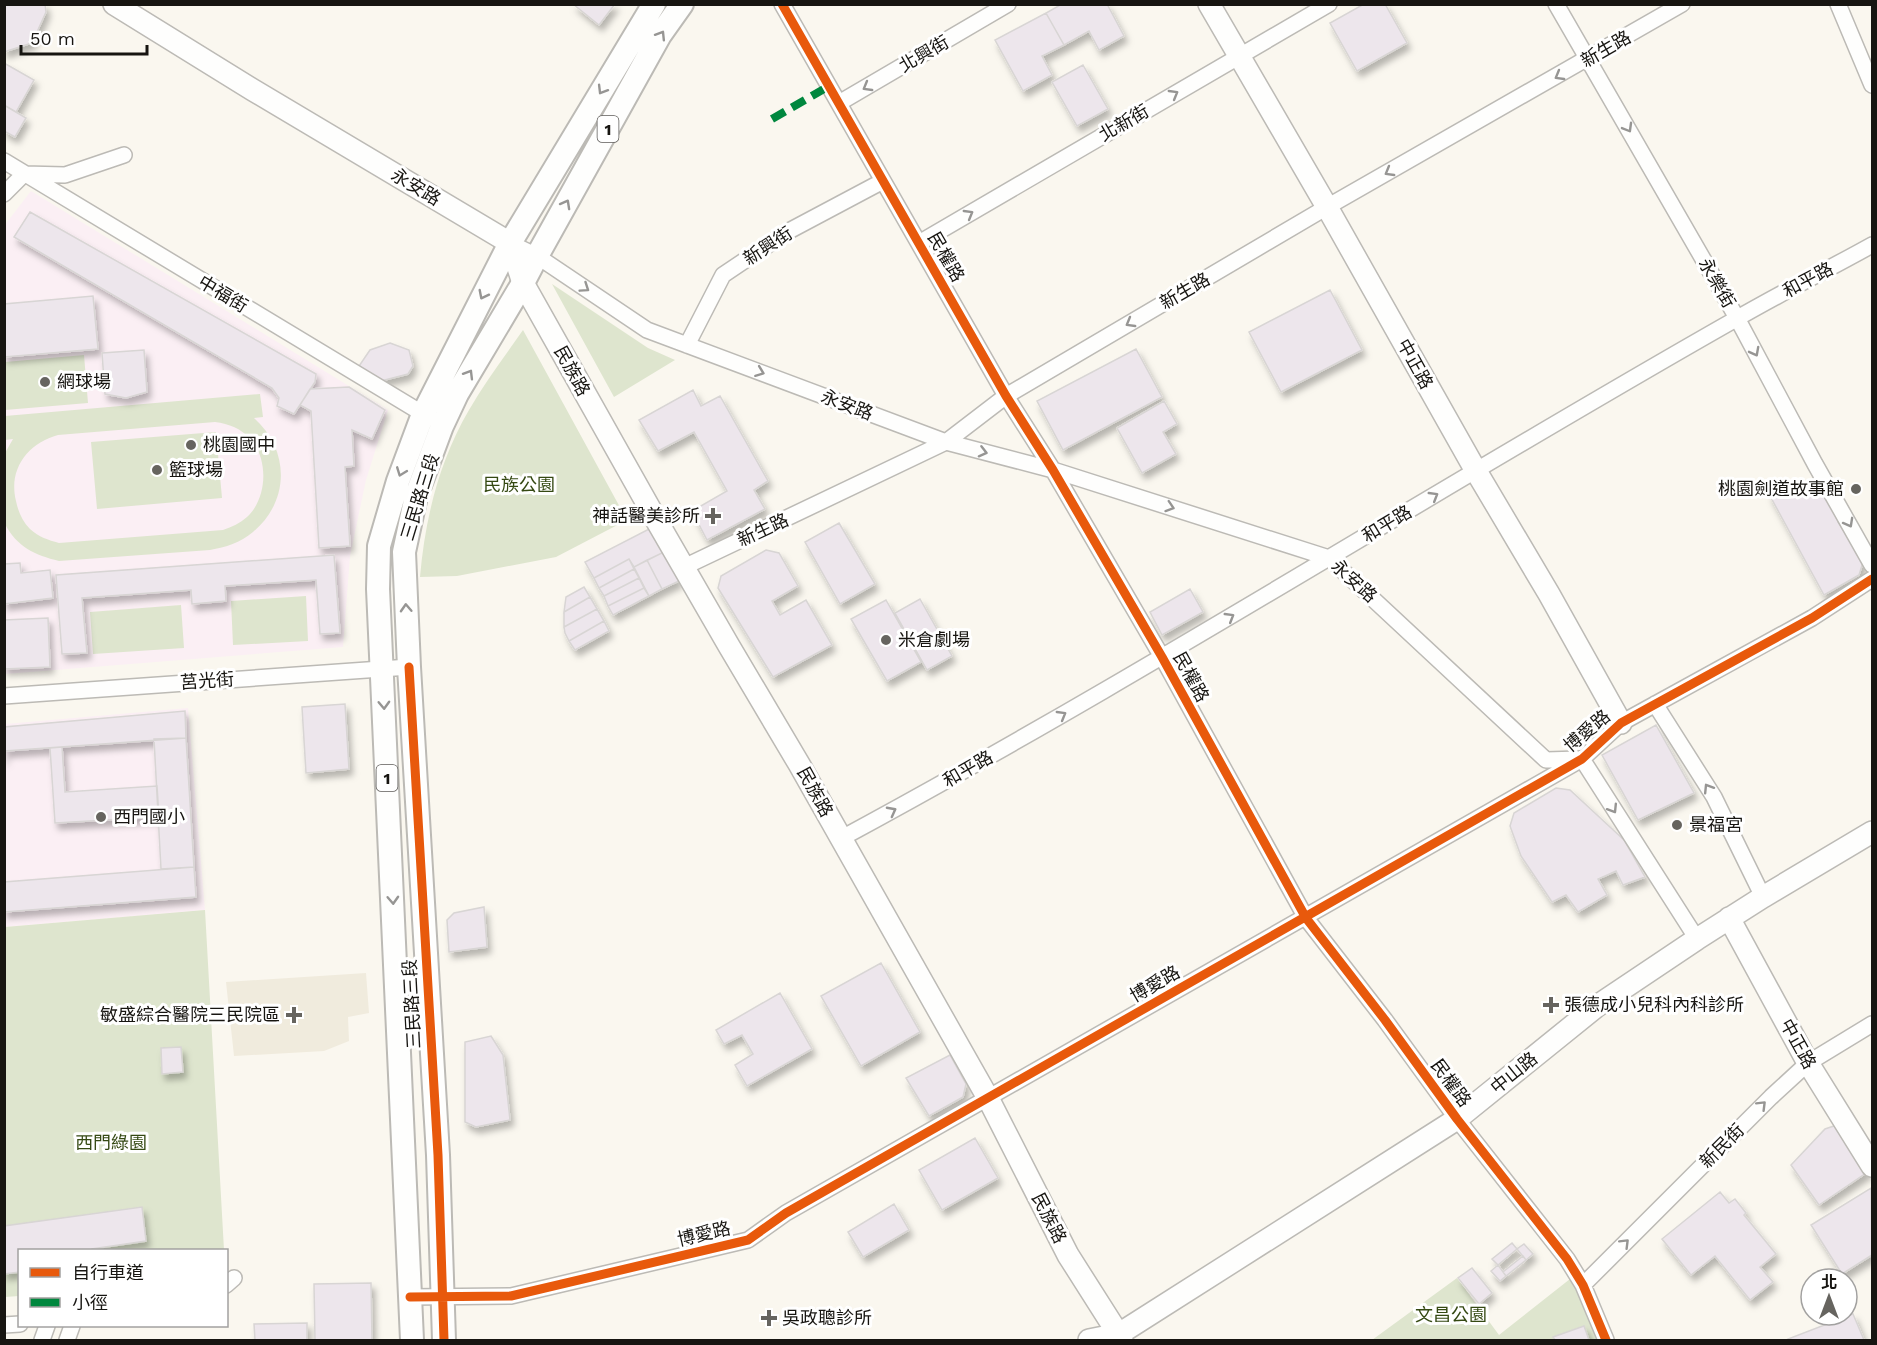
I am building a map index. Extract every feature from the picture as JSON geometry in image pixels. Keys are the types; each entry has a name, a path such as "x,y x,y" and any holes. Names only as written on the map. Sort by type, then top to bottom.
{"main road":[{"name":"永安路","path":"114,4 261,95 510,243"},
{"name":"三民路三段","path":"412,1341 378,589 379,546 398,481 423,414 510,243 654,4"},
{"name":"三民路三段","path":"444,1341 437,1143 404,552 416,496 442,426 457,394 523,284 660,35 682,4"},
{"name":"中正路","path":"1209,4 1476,471 1616,710 1621,723"},
{"name":"民族路","path":"510,243 523,284 873,893 988,1098 1068,1255 1120,1337"},
{"name":"中山路","path":"1089,1341 1120,1337 1457,1119 1597,1006 1729,918 1872,832"},
{"name":"中正路","path":"1729,918 1808,1063 1872,1166"}],"street":[{"name":"民權路","path":"782,4 1006,396 1053,470 1162,657 1306,918 1385,1020 1457,1119 1567,1259 1583,1285 1606,1341"},
{"name":"北興街","path":"839,103 1008,4"},
{"name":"北新街","path":"919,243 1329,4"},
{"name":"永樂街","path":"1556,4 1737,318 1872,565"},
{"name":"新生路","path":"684,567 946,442 1006,396 1327,207 1682,4"},
{"path":"1838,4 1872,85"},
{"path":"4,194 24,174 65,175 124,155"},
{"name":"中福街","path":"4,161 442,426"},
{"name":"新興街","path":"687,345 723,275 788,232 884,182"},
{"name":"永安路","path":"510,243 537,255 647,330 946,442 1053,470 1329,558 1546,760 1582,759"},
{"name":"和平路","path":"840,839 945,783 1737,318 1872,244"},
{"name":"博愛路","path":"410,1297 511,1296 748,1240 786,1213 1582,759 1621,723 1812,618 1872,579"},
{"name":"莒光街","path":"4,696 409,667"},
{"path":"1655,704 1714,797 1763,897"},
{"path":"1582,759 1697,939"},
{"name":"新民街","path":"1583,1285 1808,1063 1872,1024"}],"shaded area":[{"name":"桃園國中","path":"31,191 388,410 366,480 350,556 343,647 5,674 4,226"},
{"name":"西門國小","path":"188,708 205,910 5,927 5,724"},
{"name":"敏盛綜合醫院三民院區","path":"366,973 369,1013 348,1017 349,1041 324,1051 234,1056 226,982"}],"green space":[{"path":"552,284 648,348 675,360 614,397"},
{"name":"民族公園","path":"523,330 627,520 556,557 457,576 420,577 430,512 449,449 458,429 488,379"},
{"name":"網球場","path":"84,355 88,403 5,410 5,362"},
{"path":"260,394 263,417 254,418 266,431 274,445 281,475 279,491 274,506 265,520 248,536 227,546 210,550 59,561 50,559 21,544 5,524 5,453 13,439 5,440 5,416","holes":["220,423 234,427 251,440 257,448 263,468 259,500 247,517 233,526 223,530 59,543 33,532 21,516 14,489 18,468 29,451 47,439 58,435"]},
{"name":"籃球場","path":"216,432 222,498 97,509 91,442"},
{"path":"306,596 308,641 233,645 231,601"},
{"path":"181,605 184,648 93,654 90,612"},
{"name":"西門綠園","path":"205,910 224,1249 18,1249 18,1296 5,1297 5,927"},
{"name":"文昌公園","path":"1457,1278 1499,1335 1570,1279 1588,1312 1598,1340 1372,1340"}],"building":[{"path":"4,4 45,4 46,12 32,43 4,52"},
{"path":"573,4 615,4 599,25"},
{"path":"1062,4 1107,4 1124,36 1099,50 1089,31 1064,45 1046,13"},
{"path":"1364,4 1385,4 1407,43 1357,71 1330,23"},
{"path":"1046,13 1064,45 1042,56 1052,75 1023,91 995,40"},
{"path":"4,63 34,80 16,112 4,105"},
{"path":"1083,65 1108,109 1077,126 1052,82"},
{"path":"4,105 26,118 15,137 4,131"},
{"path":"30,212 316,374 315,382 294,414 277,406 279,398 272,388 14,237"},
{"path":"1330,290 1362,350 1281,392 1249,332"},
{"path":"93,296 98,349 4,357 4,304"},
{"path":"390,343 409,350 413,366 408,374 377,382 357,369 370,350"},
{"path":"1136,349 1162,397 1063,450 1037,401"},
{"path":"144,350 147,392 126,398 105,394 102,353"},
{"path":"349,387 385,410 372,439 352,430 354,466 345,467 350,546 319,548 311,411 300,405 310,389"},
{"path":"693,390 701,406 720,396 768,481 754,490 765,509 707,540 692,511 727,491 694,432 658,451 639,420"},
{"path":"1164,401 1177,424 1163,432 1176,454 1142,473 1117,428"},
{"path":"1796,480 1810,484 1815,494 1823,489 1841,520 1838,522 1863,562 1859,575 1824,595 1769,494"},
{"path":"839,523 875,584 840,604 805,542"},
{"path":"651,528 664,552 634,567 629,559 594,578 585,562"},
{"path":"766,550 779,553 798,586 772,601 780,615 806,600 832,645 773,677 718,588 721,576"},
{"path":"664,552 679,581 662,589 647,560"},
{"path":"334,555 340,633 320,634 316,580 225,586 226,601 192,604 191,590 82,598 87,653 62,654 56,575"},
{"path":"629,559 634,569 599,588 594,578"},
{"path":"647,560 662,589 649,596 634,567"},
{"path":"20,563 21,573 50,570 53,598 4,604 4,564"},
{"path":"634,569 639,578 604,596 599,588"},
{"path":"639,578 644,588 608,606 604,596"},
{"path":"584,587 590,597 564,612 566,597"},
{"path":"644,588 649,596 613,615 608,606"},
{"path":"1190,589 1203,612 1162,635 1150,612"},
{"path":"590,597 597,609 564,627 564,612"},
{"path":"920,599 952,656 927,670 895,613"},
{"name":"米倉劇場","path":"886,600 921,662 887,681 851,619"},
{"path":"597,609 604,621 569,641 564,627"},
{"path":"48,618 50,667 4,669 4,620"},
{"path":"604,621 609,631 575,650 569,641"},
{"path":"345,704 349,769 306,773 302,707"},
{"path":"185,711 186,738 5,751 4,760 4,727"},
{"name":"景福宮","path":"1656,725 1694,793 1638,820 1602,755"},
{"path":"186,738 194,867 161,869 154,739"},
{"path":"62,747 65,792 157,786 159,817 55,823 50,748"},
{"path":"1556,788 1570,790 1624,840 1645,877 1623,885 1616,871 1598,879 1607,895 1578,912 1566,895 1552,902 1521,856 1510,826 1514,813"},
{"path":"194,867 196,897 4,912 4,882"},
{"path":"484,907 487,947 449,952 447,920 454,913"},
{"path":"881,963 920,1032 861,1066 821,996"},
{"path":"780,993 812,1049 747,1086 735,1065 753,1054 742,1035 724,1044 716,1030"},
{"path":"491,1036 503,1055 510,1120 476,1127 465,1122 465,1042"},
{"path":"181,1047 183,1072 162,1074 161,1048"},
{"path":"950,1055 966,1084 963,1097 929,1116 906,1078"},
{"path":"1837,1125 1869,1171 1819,1205 1791,1165 1825,1129"},
{"path":"975,1138 998,1178 942,1210 919,1170"},
{"path":"1871,1188 1872,1255 1853,1267 1838,1267 1811,1225"},
{"path":"1720,1192 1729,1203 1735,1199 1746,1213 1744,1215 1776,1254 1760,1267 1773,1282 1750,1300 1715,1256 1691,1275 1662,1239"},
{"path":"894,1204 909,1230 863,1257 848,1232"},
{"path":"142,1207 146,1241 92,1249 18,1249 18,1272 4,1274 4,1226"},
{"path":"1512,1243 1517,1249 1498,1265 1492,1259"},
{"path":"1524,1244 1533,1254 1526,1260 1517,1249"},
{"path":"1523,1256 1526,1260 1506,1276 1503,1272"},
{"path":"1498,1265 1506,1276 1500,1281 1491,1271"},
{"path":"1472,1268 1492,1293 1479,1304 1458,1278"},
{"path":"371,1283 372,1340 315,1340 314,1284"},
{"path":"307,1323 307,1340 255,1340 254,1324"},
{"path":"1584,1326 1589,1340 1555,1340 1553,1337"},
{"path":"1819,1327 1858,1327 1864,1340 1789,1340"}],"marked path":[{"path":"772,119 829,86"}],"cycle path":[{"path":"782,4 1006,396 1053,470 1162,657 1306,918 1385,1020 1457,1119 1567,1259 1583,1285 1606,1340"},
{"path":"410,1297 511,1296 748,1240 786,1213 1582,759 1621,723 1812,618 1872,579"},
{"path":"409,667 438,1155 444,1340"}],"place":[{"name":"網球場","path":"45,382"},
{"name":"桃園國中","path":"191,445"},
{"name":"籃球場","path":"157,470"},
{"name":"桃園劍道故事館","path":"1856,489"},
{"name":"神話醫美診所","path":"713,516"},
{"name":"米倉劇場","path":"886,640"},
{"name":"西門國小","path":"101,817"},
{"name":"景福宮","path":"1677,825"},
{"name":"張德成小兒科內科診所","path":"1551,1005"},
{"name":"敏盛綜合醫院三民院區","path":"294,1015"},
{"name":"吳政聰診所","path":"769,1318"}]}
